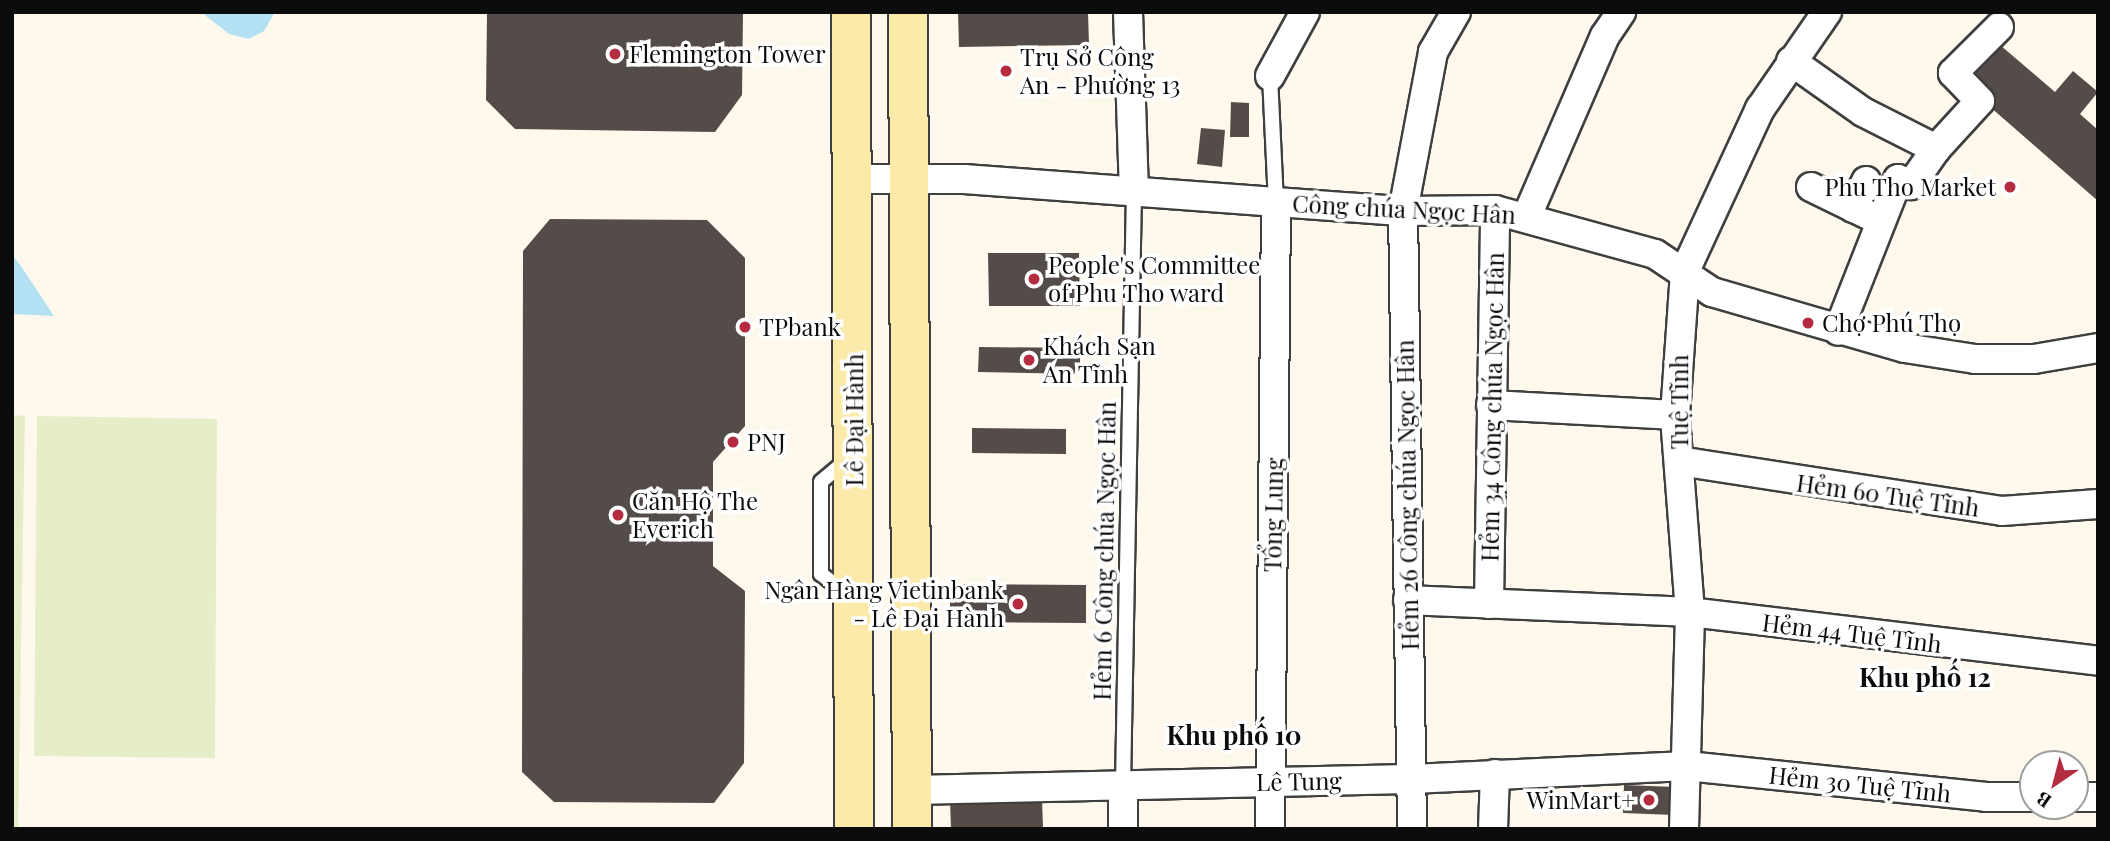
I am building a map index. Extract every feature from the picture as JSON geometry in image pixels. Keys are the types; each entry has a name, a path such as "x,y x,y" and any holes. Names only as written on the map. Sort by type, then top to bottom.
{"main road":[{"name":"Lê Đại Hành","path":"850,12 853,179 854,829"},
{"path":"908,12 912,829"}],"street":[{"path":"1128,12 1133,191"},
{"path":"1270,76 1305,12"},
{"name":"Hẻm 26 Công chúa Ngọc Hân","path":"1412,829 1403,211 1433,52 1456,12"},
{"path":"1527,216 1605,36 1621,12"},
{"name":"Tuệ Tĩnh","path":"1684,829 1690,612 1675,415 1685,271 1760,109 1827,12"},
{"path":"1838,331 1898,179 1911,185 1936,149 1980,101 1952,73 1999,27"},
{"path":"1791,61 1863,112 1936,149"},
{"name":"Công chúa Ngọc Hân","path":"853,179 909,178 1133,191 1403,211 1495,210 1527,216 1655,254 1685,271 1712,292 1838,331 1905,348 1975,359 2096,355"},
{"path":"1853,208 1866,181"},
{"path":"1811,187 1881,221"},
{"name":"Tổng Lung","path":"1270,829 1276,202"},
{"name":"Hẻm 34 Công chúa Ngọc Hân","path":"1489,604 1495,210"},
{"path":"1491,405 1675,415"},
{"name":"Hẻm 60 Tuệ Tĩnh","path":"1679,461 2002,512 2098,504"},
{"name":"Hẻm 44 Tuệ Tĩnh","path":"1408,600 1690,612 2098,661"},
{"name":"Lê Tung","path":"912,790 1412,779 1687,766"},
{"name":"Hẻm 30 Tuệ Tĩnh","path":"1687,766 1986,797 2019,797"},
{"path":"1493,829 1494,774"},
{"path":"1123,785 1123,829"}],"lane":[{"path":"1270,76 1276,202"},
{"name":"Hẻm 6 Công chúa Ngọc Hân","path":"1123,785 1133,191"}],"green space":[{"path":"12,415 25,416 18,829 12,829"},
{"path":"37,416 217,419 215,758 34,756"}],"water":[{"path":"201,12 275,12 264,31 249,39 229,34"},
{"path":"12,255 21,266 54,316 12,314"}],"building":[{"name":"Flemington Tower","path":"487,12 743,12 742,95 715,132 515,129 486,100"},
{"path":"958,12 1088,12 1089,45 959,47"},
{"path":"1993,39 2055,92 2073,71 2098,92 2080,114 2098,130 2098,201 1958,79"},
{"path":"1231,102 1249,103 1249,137 1230,137"},
{"path":"1201,128 1225,130 1222,167 1197,164"},
{"name":"Căn Hộ The Everich","path":"550,219 707,220 745,258 745,426 713,462 713,566 745,591 744,763 714,803 554,802 522,772 523,251"},
{"name":"People's Committee of Phu Tho ward","path":"988,253 1079,253 1080,306 989,306"},
{"name":"Khách Sạn An Tĩnh","path":"979,347 1080,348 1080,374 978,372"},
{"path":"972,428 1066,429 1066,454 972,453"},
{"name":"Ngân Hàng Vietinbank - Lê Đại Hành","path":"950,584 1086,585 1086,623 950,622"},
{"name":"WinMart+","path":"1624,785 1675,787 1674,815 1623,813"},
{"path":"1042,800 1043,827 951,828 950,801"}],"place":[{"name":"Flemington Tower","path":"615,54"},
{"name":"Trụ Sở Công An - Phường 13","path":"1006,71"},
{"name":"Phu Tho Market","path":"2010,187"},
{"name":"People's Committee of Phu Tho ward","path":"1034,279"},
{"name":"Chợ Phú Thọ","path":"1808,323"},
{"name":"TPbank","path":"745,327"},
{"name":"Khách Sạn An Tĩnh","path":"1029,360"},
{"name":"PNJ","path":"733,442"},
{"name":"Căn Hộ The Everich","path":"618,515"},
{"name":"Ngân Hàng Vietinbank - Lê Đại Hành","path":"1018,604"},
{"name":"WinMart+","path":"1649,800"}],"district":[{"name":"Khu phố 12","path":"1925,677"},
{"name":"Khu phố 10","path":"1234,735"}]}
